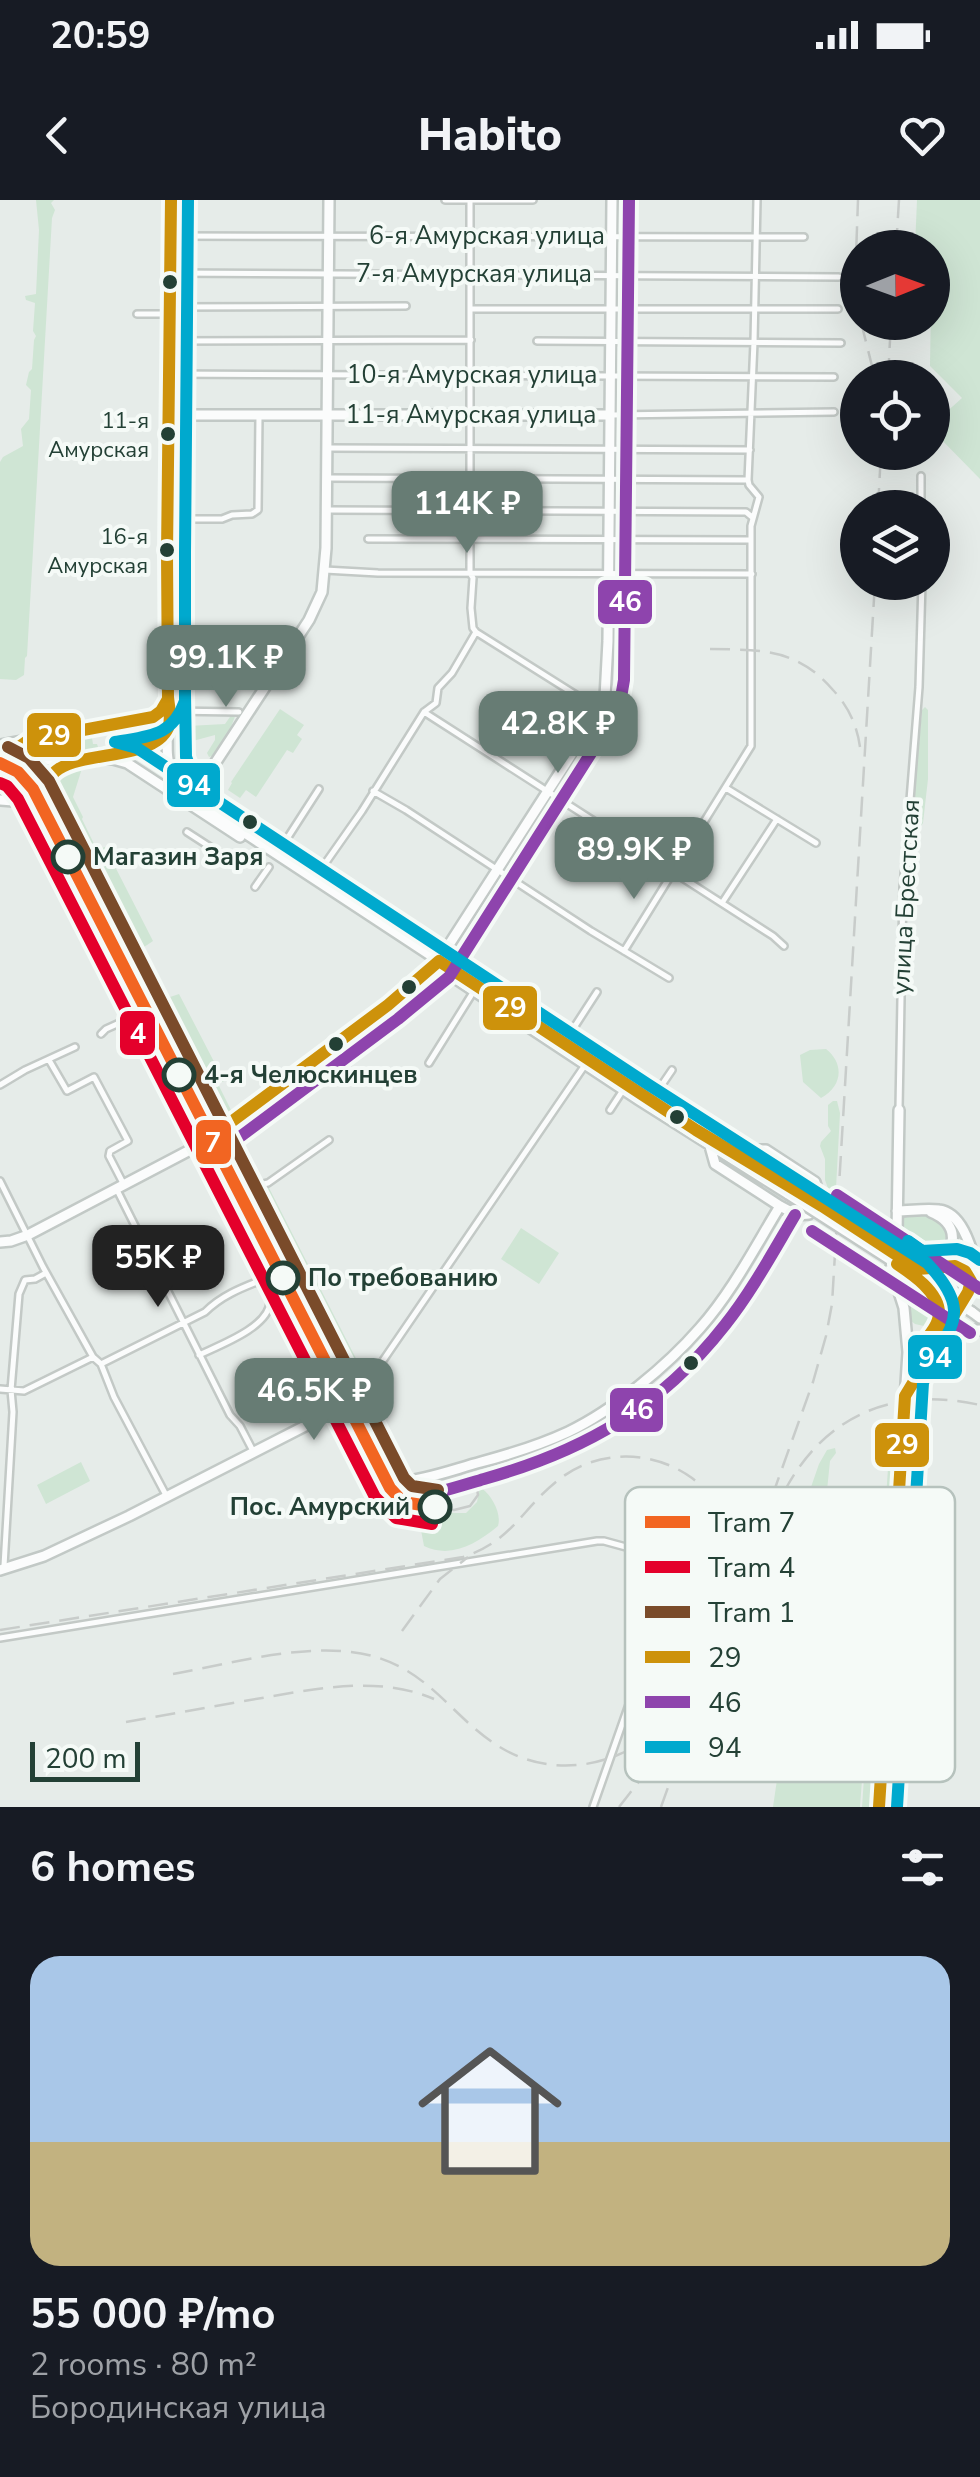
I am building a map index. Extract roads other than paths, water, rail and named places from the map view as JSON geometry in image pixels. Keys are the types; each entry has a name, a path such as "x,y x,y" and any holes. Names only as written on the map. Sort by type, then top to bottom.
{"main road":[{"path":"0,754 66,762 106,757 154,744 170,728 171,200"},
{"path":"192,803 314,611 322,592 329,200"},
{"path":"0,1242 28,1235 202,1145 438,963 600,710 606,680 612,200"},
{"name":"11-я Амурская улица","path":"169,415 610,416"},
{"path":"0,745 153,717 168,699"},
{"path":"153,717 162,721 171,772 192,803 438,963"},
{"path":"44,738 34,747 35,753 44,758"},
{"path":"18,758 19,747 30,740"},
{"path":"106,757 127,763 315,879 475,990 726,1153 960,1298 976,1312"},
{"path":"18,758 36,776 400,1482 507,1454 564,1434 633,1390 701,1327 780,1206"},
{"path":"47,799 51,774 66,762"},
{"path":"0,800 47,799"},
{"path":"475,990 564,1043 623,1090 710,1146 762,1170 790,1191"},
{"name":"улица Брестская","path":"894,1248 899,1110"},
{"path":"710,1146 715,1164 780,1206 797,1215 809,1214"},
{"path":"762,1170 757,1157 766,1150"},
{"path":"715,1164 733,1151 766,1150 815,1182 820,1198"},
{"path":"924,1210 941,1216 952,1235 949,1253 932,1268"},
{"path":"898,1212 939,1210 959,1223 978,1272 975,1282 960,1298"},
{"path":"909,1380 941,1336 971,1281 963,1269 953,1266 912,1270"},
{"path":"891,1267 906,1318 909,1380"},
{"path":"900,1487 905,1395 911,1364 938,1316 938,1308 912,1270"},
{"path":"906,1318 918,1329 935,1324"},
{"path":"941,1336 952,1331 980,1330"},
{"path":"2,1570 44,1556 167,1497 356,1400"},
{"path":"878,1807 880,1782"}],"street":[{"path":"445,200 533,200"},
{"path":"470,200 472,624 476,632 600,710"},
{"path":"624,951 752,741 750,540 759,497 748,480 757,200"},
{"name":"6-я Амурская улица","path":"171,236 804,237"},
{"name":"7-я Амурская улица","path":"170,273 839,276"},
{"path":"136,314 406,306"},
{"path":"470,309 838,310"},
{"path":"170,341 471,340"},
{"path":"537,341 841,343"},
{"name":"10-я Амурская улица","path":"169,374 834,377"},
{"name":"11-я Амурская улица","path":"610,416 834,412"},
{"path":"168,519 220,519 256,512 259,415"},
{"path":"327,448 750,450"},
{"path":"921,476 921,490"},
{"path":"326,478 748,480"},
{"path":"326,510 746,512 752,517"},
{"path":"368,539 750,540"},
{"path":"325,570 752,574"},
{"name":"улица Брестская","path":"899,1110 903,888 919,687 921,600"},
{"path":"315,879 424,712 436,703 438,688 454,670 476,632"},
{"path":"168,646 198,646"},
{"path":"170,711 239,712"},
{"path":"424,712 674,870 784,946"},
{"path":"281,848 319,788"},
{"path":"726,788 816,843"},
{"path":"373,792 670,978"},
{"path":"722,903 777,819"},
{"path":"187,832 221,854"},
{"path":"255,888 268,867"},
{"path":"429,1063 475,990"},
{"path":"564,1043 597,992"},
{"path":"101,1034 155,1007"},
{"path":"0,1084 75,1048"},
{"path":"49,1060 67,1091 94,1077 128,1141 110,1151 109,1156 121,1188 230,1415 253,1451"},
{"path":"356,1400 587,1062"},
{"path":"657,1092 672,1070"},
{"path":"610,1110 623,1090"},
{"path":"246,1187 268,1183 328,1140"},
{"path":"0,1181 46,1273 93,1358 101,1364 114,1397 167,1497"},
{"path":"101,1364 206,1312 234,1291 289,1268"},
{"path":"2,1570 18,1294 25,1280 46,1273"},
{"path":"200,1355 256,1326 276,1295"},
{"path":"0,1389 24,1392 93,1358"},
{"path":"0,1638 597,1541 625,1547"},
{"path":"593,1807 625,1716"}],"tram line":[{"name":"1","path":"8,747 29,758 49,781 404,1478 412,1486 438,1490"},
{"name":"7","path":"0,763 18,772 33,789 390,1488 403,1502 435,1507"},
{"name":"4","path":"0,783 18,799 375,1497 396,1518 432,1524"},
{"path":"423,1492 456,1477 470,1478 475,1484 478,1495 470,1506 454,1510 437,1508"}],"railway":[{"path":"857,230 858,200"},
{"path":"897,230 899,200"},
{"path":"866,340 870,360"},
{"path":"889,360 890,340"},
{"path":"879,490 880,470"},
{"path":"775,1487 813,1382 832,1304 874,600"},
{"path":"710,649 762,651 806,666 843,703 860,747"},
{"path":"787,1487 820,1443 866,1412 919,1400 980,1405"},
{"path":"0,1630 463,1557 505,1534 572,1470 606,1458 660,1462 676,1468 702,1487"},
{"path":"402,1631 440,1579 468,1557"},
{"path":"173,1674 301,1652 353,1652 376,1657 414,1675 488,1739 532,1761 586,1764 625,1751"},
{"path":"126,1722 343,1686 389,1687 434,1699"},
{"path":"619,1807 639,1782"},
{"path":"661,1807 670,1782"}],"place":[{"name":"11-я Амурская","path":"168,434"},
{"name":"16-я Амурская","path":"167,550"},
{"name":"Магазин Заря","path":"68,857"},
{"name":"4-я Челюскинцев","path":"179,1075"},
{"name":"По требованию","path":"283,1278"},
{"name":"Пос. Амурский","path":"435,1507"}]}
